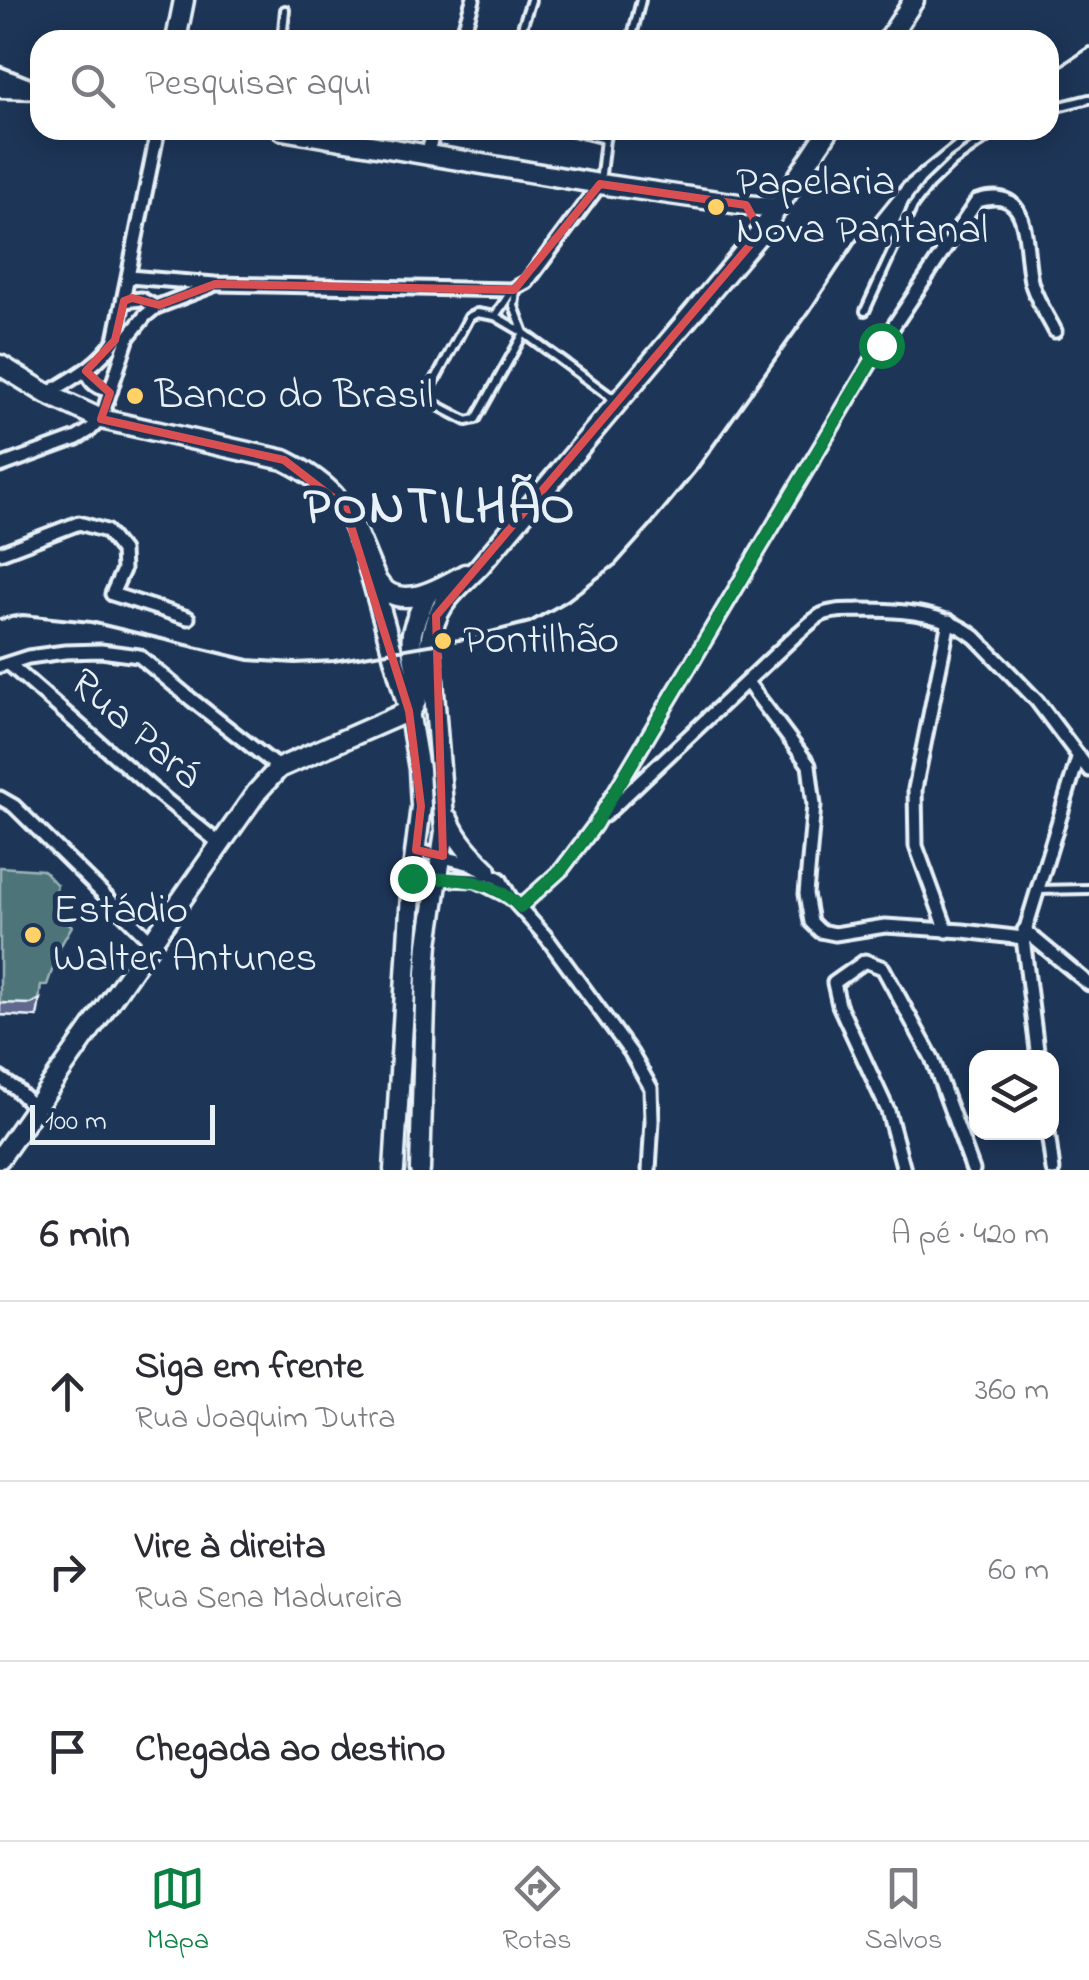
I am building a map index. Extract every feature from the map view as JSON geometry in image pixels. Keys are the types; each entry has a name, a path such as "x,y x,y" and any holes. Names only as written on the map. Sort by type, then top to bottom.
{"main road":[{"path":"178,30 184,0"},
{"path":"894,30 914,0"},
{"path":"0,88 30,88"},
{"path":"340,140 600,184 778,208"},
{"path":"424,1168 427,958 443,856 444,810 430,642 436,616 440,606 761,232 822,140"},
{"path":"746,205 761,232"},
{"path":"0,365 47,394 101,419 284,460 301,469 320,481 346,508 382,589 398,596 427,595 478,566"},
{"path":"364,550 410,711 421,806 412,878 394,1170"},
{"path":"0,1158 257,792 279,768 416,705 412,635 427,595"},
{"path":"444,810 467,852 487,870"}],"street":[{"path":"464,30 473,0"},
{"path":"0,74 30,86"},
{"path":"47,394 86,371 115,340 156,140"},
{"path":"427,155 431,140"},
{"path":"129,277 215,284 514,290 528,282 600,184"},
{"path":"520,907 562,869 595,825 881,345 976,201 993,196 1009,201 1021,214 1032,285 1056,330"},
{"path":"0,466 77,438 101,419 128,336 156,307 215,284"},
{"path":"124,300 141,299 156,307"},
{"path":"86,371 94,385 111,390"},
{"path":"0,553 79,524 106,531 122,551 123,570 112,594 188,618"},
{"path":"595,825 808,625 827,612 892,610 949,621 975,636 1036,701 1089,770"},
{"path":"948,930 916,846 915,789 949,621"},
{"path":"4,665 64,652 139,656 279,768"},
{"name":"Rua Pará","path":"4,665 220,844"},
{"path":"747,682 809,765 814,805 806,894 811,922 820,930 835,934 885,926 1024,934 1089,984"},
{"path":"1037,1050 1024,934 1078,758"},
{"path":"0,798 14,806 151,942"},
{"path":"416,850 487,870 503,883 631,1053 651,1088 649,1170"},
{"path":"412,878 476,880 510,897"},
{"path":"904,1170 888,1111 839,1004 834,982 865,961 882,968 932,1058 973,1170"},
{"path":"0,1078 35,1108"},
{"path":"1049,1140 1053,1170"}],"lane":[{"path":"521,30 530,0"},
{"path":"634,30 642,0"},
{"path":"283,30 286,10"},
{"path":"1059,106 1089,99"},
{"path":"600,184 605,140"},
{"path":"865,311 913,206 953,162 984,140"},
{"path":"495,316 514,290"},
{"path":"514,290 517,319 524,333"},
{"path":"524,333 476,420 467,421 428,400 427,394 469,318 476,314 495,316 524,333 618,402"},
{"path":"1036,890 1089,890"}],"highlighted area":[{"path":"600,184 746,205 761,232 436,616 443,856 416,850 421,806 409,711 345,507 284,460 101,419 110,393 86,371 115,340 124,301 132,298 159,305 215,284 514,290"}],"green space":[{"name":"Estádio Walter Antunes","path":"0,867 43,870 57,885 51,908 72,926 47,985 41,985 37,1017 0,1015"}],"building":[{"path":"40,999 37,1017 0,1015 0,1003 31,1004"}],"railway":[{"path":"1059,67 1089,47"},
{"path":"0,619 23,615 91,622 249,660 295,663 334,661 459,640 530,622 567,601 616,564 649,527 696,470 856,241 903,183 956,140"}],"place":[{"name":"Papelaria Nova Pantanal","path":"716,207"},
{"name":"Banco do Brasil","path":"135,396"},
{"name":"Pontilhão","path":"443,641"},
{"name":"Estádio Walter Antunes","path":"33,935"}],"district":[{"name":"PONTILHÃO","path":"440,509"}],"route":[{"path":"412,878 476,880 510,897 520,907 562,869 595,825 881,345"}]}
